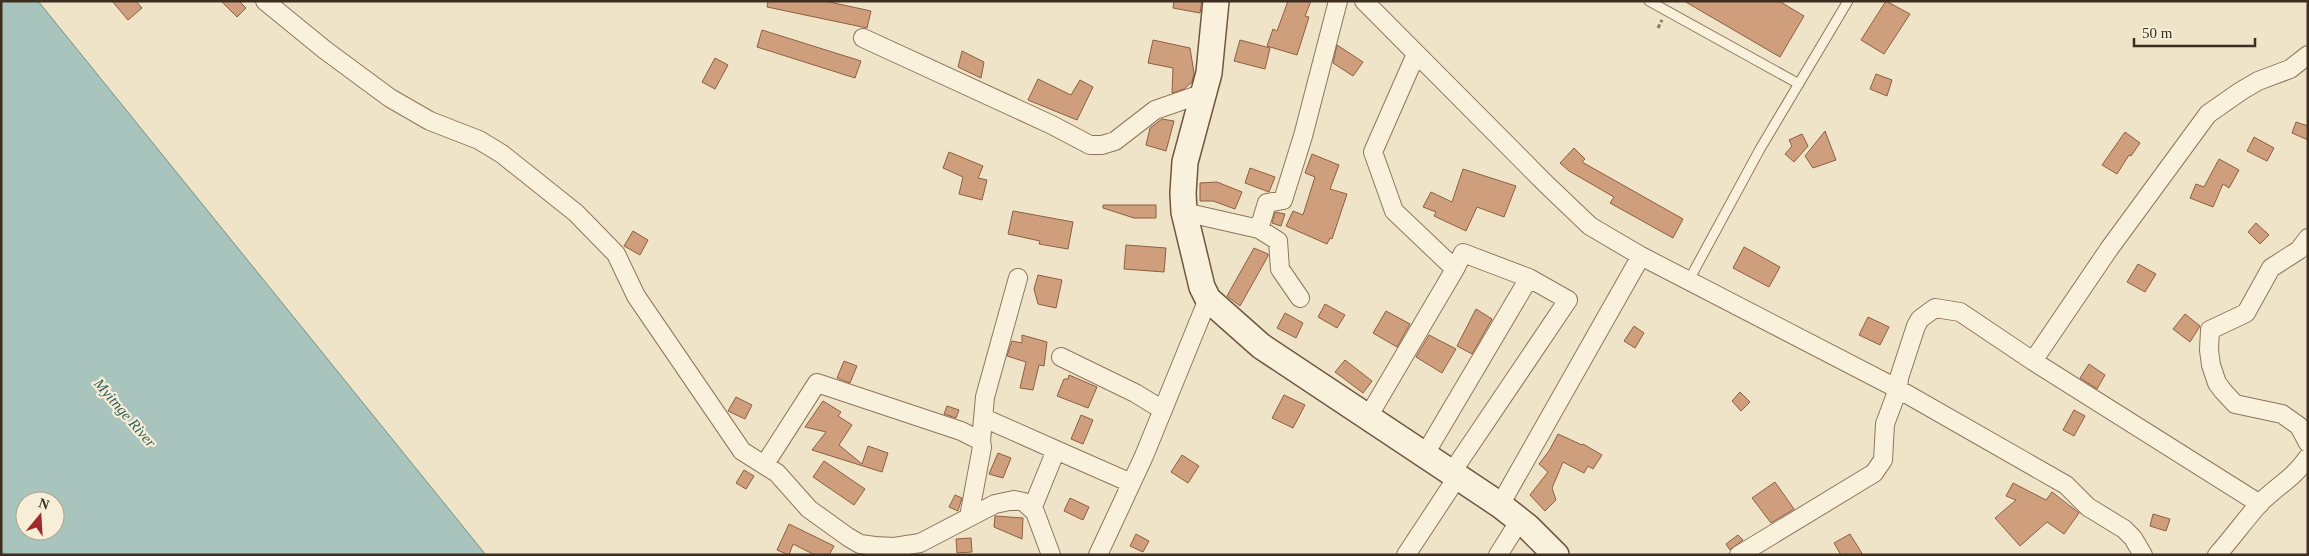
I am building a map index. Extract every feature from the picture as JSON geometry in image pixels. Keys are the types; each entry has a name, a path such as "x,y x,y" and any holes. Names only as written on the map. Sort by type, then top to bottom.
{"street":[{"path":"265,1 325,50 390,98 430,122 479,140 502,154 576,213 616,254 636,296 730,436 742,451 777,473 809,509 860,544 894,547 920,543 995,504 1014,500 1024,502 1032,509 1042,526 1051,555"},
{"path":"1216,1 1208,73 1185,162 1184,212 1202,286 1208,299 1261,346 1500,505 1520,520 1556,555"},
{"path":"1259,229 1267,203 1282,200 1303,136 1338,1"},
{"path":"1364,1 1590,226 1641,256 1898,389 2066,485 2088,507 2124,529 2133,538 2144,555"},
{"path":"864,38 1043,121 1090,145 1102,145 1115,141 1155,110 1204,93"},
{"path":"1416,54 1374,152 1394,211 1455,270"},
{"path":"2033,361 2109,249 2208,114 2240,91 2258,81 2290,69 2308,56"},
{"path":"1184,212 1259,229 1278,241 1280,269 1300,298"},
{"path":"2308,238 2299,250 2271,268 2246,313 2210,330 2208,350 2217,383 2235,404 2282,414 2299,426 2308,442"},
{"path":"1368,417 1464,252 1529,278 1568,300 1455,474 1406,555"},
{"path":"1500,505 1641,256"},
{"path":"969,517 982,448 980,441 986,397 1018,278"},
{"path":"1425,454 1529,278"},
{"path":"1098,555 1163,410 1208,299"},
{"path":"1739,555 1874,473 1883,460 1885,424 1898,389 1899,378 1916,326 1920,319 1935,308 1960,312 2033,361 2260,504"},
{"path":"1061,357 1135,392 1163,410"},
{"path":"765,464 817,383 961,431 980,441"},
{"path":"984,418 1131,483"},
{"path":"1032,509 1056,450"},
{"path":"2222,553 2260,504 2297,473 2308,457"},
{"path":"1498,555 1520,520"}],"lane":[{"path":"1649,1 1799,84"},
{"path":"1689,280 1760,149 1848,1"}],"water":[{"name":"Myitnge River","path":"1,1 38,1 486,555 5,555 1,550"}],"building":[{"path":"112,1 136,1 142,8 128,20"},
{"path":"221,1 239,1 246,8 237,17"},
{"path":"768,1 825,1 871,11 867,28 767,7"},
{"path":"1174,1 1202,1 1200,13 1173,8"},
{"path":"1288,1 1311,1 1305,16 1309,17 1297,55 1267,46 1273,29 1277,31"},
{"path":"1684,1 1779,1 1804,16 1780,57"},
{"path":"1886,1 1910,14 1884,54 1861,40"},
{"path":"762,30 861,61 855,78 757,47"},
{"path":"1153,40 1190,48 1194,73 1192,82 1184,89 1172,93 1173,68 1148,63"},
{"path":"1240,40 1270,48 1265,69 1234,61"},
{"path":"1337,45 1363,62 1353,76 1333,63"},
{"path":"962,51 984,62 981,78 958,67"},
{"path":"715,58 728,65 715,89 702,82"},
{"path":"1876,74 1892,80 1887,96 1870,89"},
{"path":"1038,79 1071,95 1080,80 1093,87 1077,120 1028,100"},
{"path":"1162,119 1174,121 1166,151 1146,145 1150,128"},
{"path":"2296,122 2308,126 2308,140 2292,133"},
{"path":"1825,131 1836,160 1813,168 1805,156"},
{"path":"2125,132 2140,143 2131,156 2129,155 2117,174 2102,165"},
{"path":"1802,134 1808,146 1794,162 1785,154 1792,146 1789,140"},
{"path":"2254,137 2274,148 2267,161 2247,151"},
{"path":"1574,148 1585,159 1582,162 1683,219 1673,238 1610,203 1614,197 1569,171 1560,163"},
{"path":"949,152 983,166 978,178 987,180 982,200 959,194 963,177 943,168"},
{"path":"1312,154 1339,165 1330,189 1347,194 1332,239 1330,238 1327,244 1286,226 1293,211 1303,215 1315,177 1305,173"},
{"path":"2219,159 2239,170 2229,188 2223,184 2213,207 2190,198 2196,184 2204,187"},
{"path":"1250,168 1275,177 1269,192 1245,183"},
{"path":"1463,169 1516,186 1504,217 1477,207 1466,231 1434,216 1436,212 1423,207 1431,192 1452,202"},
{"path":"1217,182 1242,192 1235,209 1213,201 1200,201 1200,183"},
{"path":"1103,205 1156,205 1156,218 1134,218 1103,208"},
{"path":"1013,211 1073,222 1068,249 1039,244 1040,241 1008,234"},
{"path":"1275,212 1285,214 1281,226 1272,223"},
{"path":"2256,223 2269,235 2260,244 2248,232"},
{"path":"633,231 648,240 640,255 624,246"},
{"path":"1126,245 1166,248 1164,272 1124,269"},
{"path":"1744,247 1780,267 1769,287 1733,268"},
{"path":"1254,248 1268,254 1268,256 1240,306 1227,296"},
{"path":"2138,264 2156,274 2145,292 2127,282"},
{"path":"1038,275 1062,280 1056,308 1038,304 1034,289"},
{"path":"1325,304 1345,315 1337,328 1318,317"},
{"path":"1476,309 1492,319 1472,354 1457,346"},
{"path":"1386,311 1410,324 1397,347 1373,333"},
{"path":"1285,313 1303,323 1296,338 1277,328"},
{"path":"2185,314 2200,326 2190,342 2173,329"},
{"path":"1868,317 1889,327 1880,345 1859,335"},
{"path":"1634,326 1644,333 1635,348 1624,341"},
{"path":"1022,335 1047,342 1044,366 1039,365 1033,390 1020,388 1026,362 1007,356 1012,341 1022,343"},
{"path":"1429,335 1456,349 1442,373 1416,357"},
{"path":"1345,360 1372,381 1363,393 1335,372"},
{"path":"844,361 857,366 850,383 837,378"},
{"path":"2089,364 2105,375 2097,389 2080,378"},
{"path":"1069,375 1097,387 1088,408 1057,396 1064,379 1068,379"},
{"path":"1740,392 1750,402 1741,411 1732,401"},
{"path":"1284,395 1305,405 1293,428 1272,418"},
{"path":"736,397 752,405 745,419 728,411"},
{"path":"823,401 841,412 838,416 852,425 839,445 862,464 868,446 888,453 882,472 812,450 826,432 805,427"},
{"path":"947,406 959,410 956,418 944,414"},
{"path":"2074,410 2085,416 2074,436 2063,430"},
{"path":"1081,415 1093,420 1083,444 1071,439"},
{"path":"1558,434 1583,444 1602,455 1593,469 1588,466 1584,473 1563,462 1552,488 1556,500 1545,511 1530,495 1548,472 1539,464"},
{"path":"998,453 1011,458 1003,478 989,474"},
{"path":"1182,455 1199,466 1188,483 1171,472"},
{"path":"824,461 865,489 854,505 813,477"},
{"path":"744,470 754,476 746,489 736,483"},
{"path":"1775,482 1794,509 1771,523 1752,498"},
{"path":"2013,483 2046,500 2052,492 2079,513 2064,534 2047,522 2020,546 1995,518 2016,500 2006,496"},
{"path":"955,495 962,498 958,511 949,507"},
{"path":"1070,498 1089,507 1083,520 1064,511"},
{"path":"2153,514 2170,519 2166,531 2150,526"},
{"path":"995,516 1023,518 1022,539 994,527"},
{"path":"789,524 834,546 829,555 815,555 793,544 789,555 777,550"},
{"path":"1136,534 1149,541 1143,552 1130,546"},
{"path":"1850,534 1863,555 1841,555 1834,543"},
{"path":"1738,535 1743,540 1730,550 1726,544"},
{"path":"971,538 972,552 957,553 956,539"}]}
